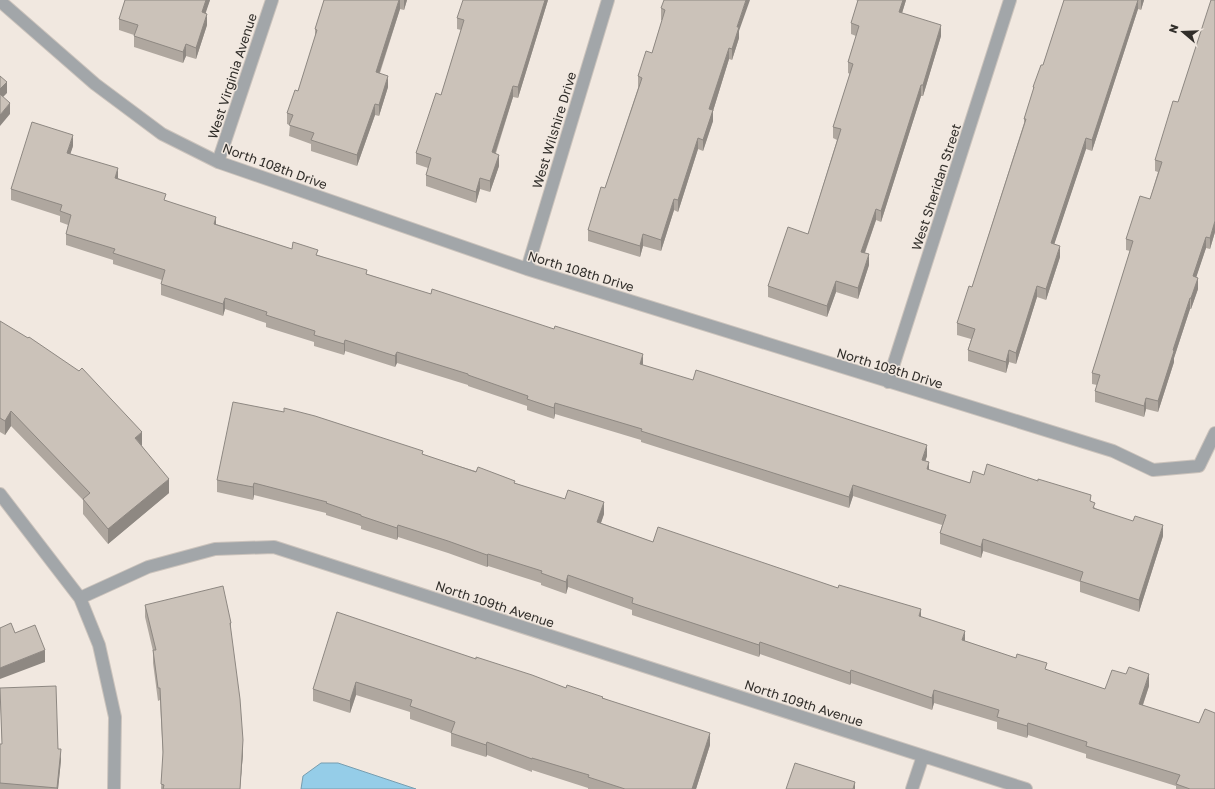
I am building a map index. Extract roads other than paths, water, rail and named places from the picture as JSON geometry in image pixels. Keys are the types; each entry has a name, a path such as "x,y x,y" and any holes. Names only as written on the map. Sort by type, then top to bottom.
{"street":[{"name":"West Virginia Avenue","path":"218,162 272,0"},
{"name":"West Wilshire Drive","path":"527,269 608,0"},
{"name":"West Sheridan Street","path":"888,382 1010,0"},
{"name":"North 108th Drive","path":"0,1 95,84 162,134 218,162 527,269 1113,451 1153,470 1199,466 1215,433"},
{"path":"0,494 80,598 99,645 115,717 114,789"},
{"name":"North 109th Avenue","path":"80,598 148,567 215,549 274,547 1026,789"},
{"path":"912,789 923,756"}],"water":[{"path":"321,763 338,763 416,789 301,789 303,776"}]}
